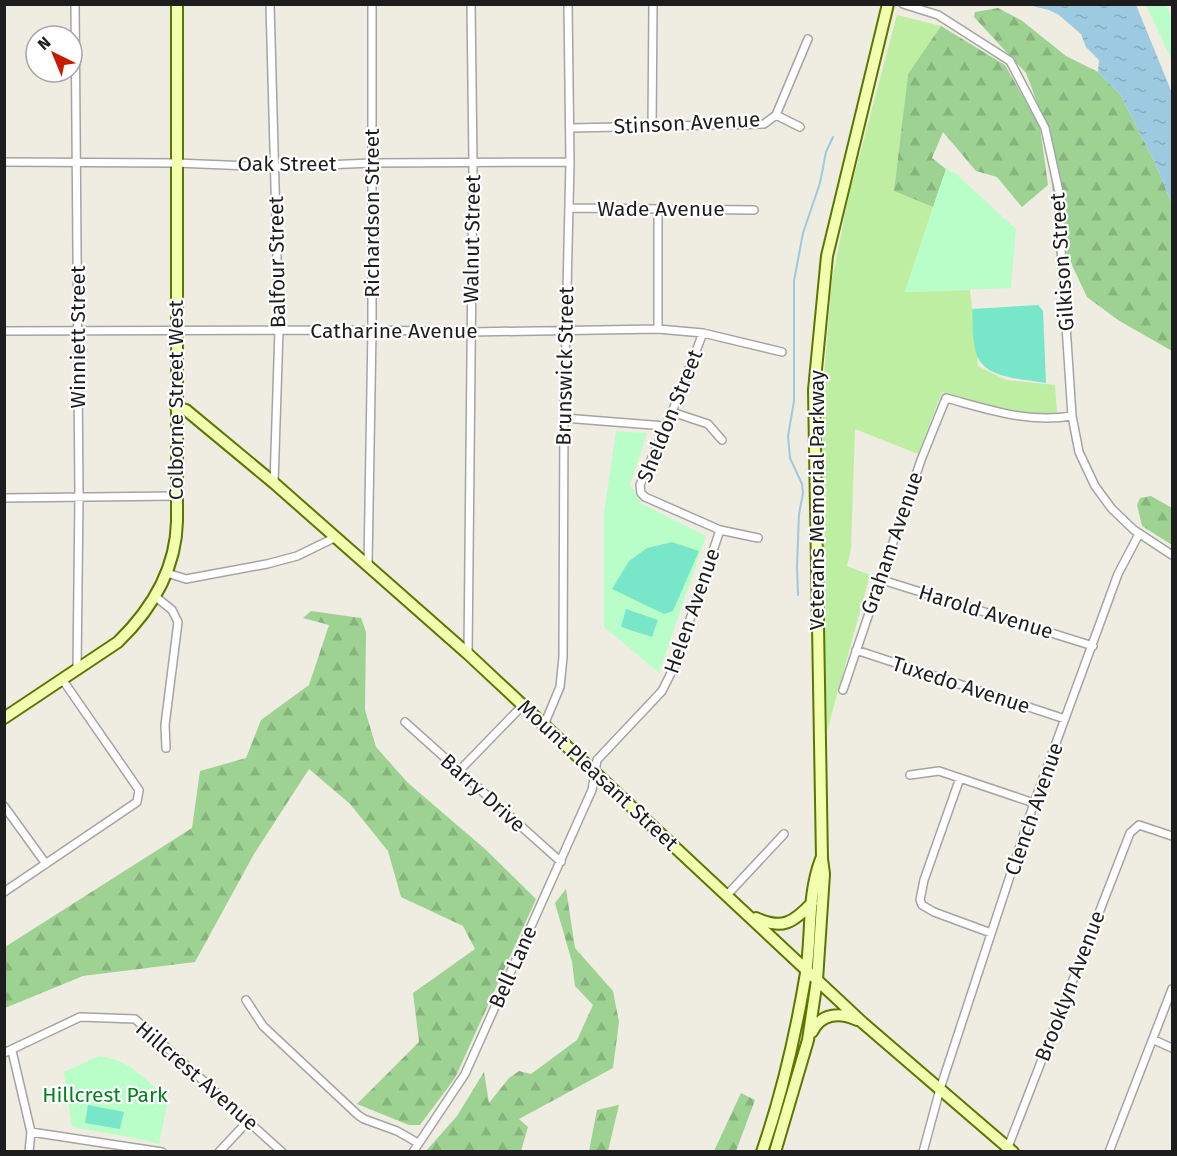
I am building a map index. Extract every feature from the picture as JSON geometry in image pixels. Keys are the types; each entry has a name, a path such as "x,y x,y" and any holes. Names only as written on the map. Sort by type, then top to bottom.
{"main road":[{"name":"Colborne Street West","path":"4,718 118,642 156,597 167,573 177,529 177,4"},
{"name":"Veterans Memorial Parkway","path":"775,1152 808,1040 817,980 824,874 814,390 827,256 888,4"},
{"name":"Mount Pleasant Street","path":"176,406 186,410 368,565 468,654 863,1023 1011,1149"},
{"name":"Veterans Memorial Parkway","path":"762,1152 794,1034 807,970 814,878 822,859"},
{"path":"747,914 766,923 788,923 797,919 812,903"},
{"path":"808,1040 818,1022 832,1015 849,1016 863,1023"}],"street":[{"name":"Winniett Street","path":"75,4 79,496 77,669"},
{"name":"Balfour Street","path":"270,4 279,330 274,483"},
{"name":"Richardson Street","path":"368,565 372,330 372,4"},
{"name":"Walnut Street","path":"468,654 473,163 471,4"},
{"name":"Brunswick Street","path":"544,725 560,687 562,657 564,418 570,162 568,4"},
{"path":"652,127 653,4"},
{"name":"Gilkison Street","path":"903,4 938,15 1010,61 1045,128 1059,192 1072,416 1079,452 1095,486 1112,509 1139,534 1173,555"},
{"path":"776,116 808,39"},
{"name":"Stinson Avenue","path":"570,128 764,124 776,116 800,127"},
{"name":"Oak Street","path":"4,162 176,163 274,167 373,163 570,162"},
{"name":"Wade Avenue","path":"569,208 754,210"},
{"path":"658,210 658,329"},
{"name":"Catharine Avenue","path":"4,331 471,332 658,329 703,333 782,351"},
{"name":"Sheldon Street","path":"703,333 640,485 641,493 645,497 720,530"},
{"name":"Graham Avenue","path":"843,690 879,579 921,460 946,398 1025,418 1047,419 1072,416"},
{"path":"672,412 708,424 722,440"},
{"path":"564,418 665,426"},
{"path":"4,498 176,496"},
{"path":"720,530 758,537"},
{"name":"Helen Avenue","path":"595,773 597,760 662,691 674,668 720,530"},
{"name":"Clench Avenue","path":"923,1152 940,1089 1034,803 1118,574 1139,534"},
{"path":"167,573 186,579 267,564 297,556 336,537"},
{"name":"Harold Avenue","path":"879,579 1093,646"},
{"path":"156,597 172,610 178,622 165,724 165,748"},
{"name":"Tuxedo Avenue","path":"856,650 1065,719"},
{"path":"4,892 137,802 139,790 62,679"},
{"path":"458,771 523,705"},
{"name":"Barry Drive","path":"405,722 561,862"},
{"path":"910,774 932,771 1034,803"},
{"name":"Bell Lane","path":"413,1152 465,1074 561,862 592,790 595,773"},
{"path":"960,778 924,880 922,905 934,912 992,933"},
{"path":"4,806 46,864"},
{"name":"Brooklyn Avenue","path":"1011,1149 1124,844 1135,827 1139,825 1173,836"},
{"path":"727,895 784,834"},
{"path":"1109,1152 1173,990"},
{"path":"246,1000 263,1026 358,1115 397,1131 418,1143"},
{"name":"Hillcrest Avenue","path":"8,1052 80,1017 135,1019 282,1152"},
{"path":"1154,1040 1173,1048"},
{"path":"8,1052 31,1132 29,1152"},
{"path":"219,1152 249,1120"},
{"path":"31,1132 162,1152"}],"green space":[{"path":"1146,5 1166,5 1172,19 1172,61"},
{"path":"998,8 1021,20 1066,56 1098,72 1120,94 1156,165 1172,204 1172,351 1118,320 1087,297 1064,248 1053,196 1049,153 1040,110 1026,73 974,17 975,12"},
{"path":"897,15 941,26 908,74 894,191 933,207 905,292 970,290 978,366 1006,380 1055,385 1057,413 1017,413 942,392 918,454 855,429 851,549 847,566 870,575 827,731 822,534 822,400 832,280 849,195"},
{"path":"941,26 1005,65 1040,127 1048,185 1022,207 997,177 976,171 943,132 932,158 946,169 933,207 894,191 908,74"},
{"path":"946,169 955,173 1016,229 1011,288 905,292"},
{"path":"1038,305 1043,311 1046,383 1007,377 997,374 982,364 974,345 972,309"},
{"path":"616,431 647,433 630,485 642,504 706,536 659,673 604,627 604,513"},
{"path":"1151,496 1172,508 1172,545 1142,526 1137,505 1140,498"},
{"path":"672,542 699,551 673,611 664,614 612,589 629,561 647,548"},
{"path":"626,609 658,620 652,637 621,627"},
{"path":"311,611 361,618 366,632 365,710 376,747 408,783 485,849 536,899 455,1078 420,1125 409,1125 357,1104 419,1042 413,993 475,949 463,926 401,897 388,851 350,804 309,769 254,854 195,962 83,976 5,1008 5,947 192,828 200,771 246,758 261,720 309,685 329,625 303,618"},
{"path":"566,889 575,948 613,991 619,1022 613,1068 519,1119 528,1127 521,1151 426,1151 457,1116 484,1072 489,1103 509,1078 519,1071 531,1074 577,1040 593,1005 575,986 572,962 555,903"},
{"name":"Hillcrest Park","path":"99,1056 129,1066 168,1100 159,1144 72,1127 64,1072"},
{"path":"741,1093 755,1100 736,1151 714,1151"},
{"path":"88,1105 124,1112 120,1129 85,1123"},
{"path":"619,1105 608,1151 589,1151 597,1110"}],"water":[{"path":"1028,5 1136,5 1172,93 1172,204 1156,165 1120,94 1098,72 1099,60 1086,47 1081,34 1059,15"}],"waterway":[{"path":"798,595 799,514 803,493 802,484 790,458 788,436 794,401 794,281 803,233 820,183 826,152 833,137"}]}
